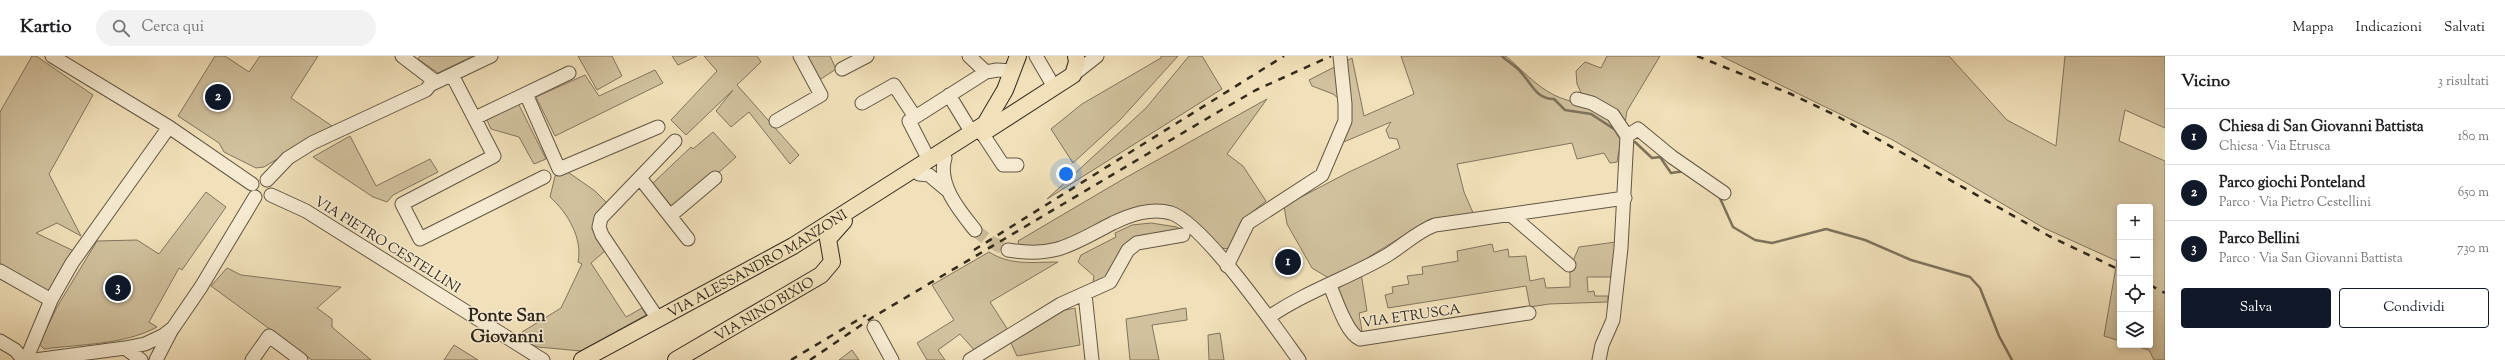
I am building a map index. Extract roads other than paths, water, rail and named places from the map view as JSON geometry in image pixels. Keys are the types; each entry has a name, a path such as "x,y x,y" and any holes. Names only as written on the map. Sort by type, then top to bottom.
{"main road":[{"name":"VIA ALESSANDRO MANZONI","path":"977,133 992,115 1005,90 1018,56"},
{"name":"VIA ALESSANDRO MANZONI","path":"582,360 793,246 837,218 937,159 977,133 1023,107 1073,75 1077,62 1085,57"},
{"path":"1005,90 1008,103 1023,107"},
{"name":"VIA ALESSANDRO MANZONI","path":"823,239 844,221 919,174 937,159"},
{"path":"793,246 823,239 837,218"},
{"name":"VIA NINO BIXIO","path":"676,360 821,275 832,262 823,239"}],"street":[{"path":"52,56 169,127 252,184"},
{"path":"402,56 433,84"},
{"path":"267,180 272,188 271,195 262,199 255,197 251,191 252,184 257,179 267,180 294,154 312,143 357,121 360,116 423,85 433,84 491,56"},
{"path":"776,121 821,95 800,56"},
{"path":"842,68 867,56"},
{"path":"969,56 986,72"},
{"path":"1036,56 1054,87"},
{"path":"1227,266 1248,223 1322,174 1345,121 1345,104 1340,56"},
{"path":"912,119 986,72 997,70 1012,71"},
{"path":"475,118 569,73"},
{"path":"452,75 494,156 402,204 420,239 544,178"},
{"path":"862,103 894,85 912,119 943,170 949,191"},
{"path":"526,94 559,169 658,127"},
{"path":"949,95 1003,165 1017,165"},
{"path":"1577,99 1592,102 1613,115 1626,136 1625,198 1612,320 1602,345 1599,360"},
{"path":"0,341 15,350 25,360 51,300 90,236 169,127"},
{"path":"1626,136 1638,129 1672,157 1724,193"},
{"path":"658,319 602,235 599,227 601,218 675,141"},
{"path":"919,174 929,175 949,191 975,230"},
{"path":"640,178 688,239"},
{"path":"670,216 715,178"},
{"name":"VIA PIETRO CESTELLINI","path":"271,195 306,212 530,355 544,360"},
{"path":"156,360 173,328 214,267 255,197"},
{"path":"1269,318 1293,302 1330,286 1388,255 1424,229 1435,225 1625,198"},
{"path":"1008,250 1029,254 1051,252 1070,246 1130,215 1149,211 1170,213 1190,224 1227,266 1269,318 1299,360"},
{"path":"1511,215 1569,265"},
{"path":"970,360 1061,304 1110,282 1128,250 1137,243 1183,235"},
{"path":"0,271 51,300"},
{"name":"VIA ETRUSCA","path":"1330,286 1354,337 1360,339 1528,313"},
{"path":"1085,294 1092,360"},
{"path":"874,327 892,360"},
{"path":"35,360 145,344 173,328"},
{"path":"252,360 270,336 301,360"},
{"path":"125,348 142,360 145,344"},
{"path":"574,360 599,351"}],"waterway":[{"path":"1502,56 1519,70 1534,89 1542,96 1554,99 1565,110 1591,114 1617,131"},
{"path":"1635,142 1652,158 1660,157 1671,173 1685,171"},
{"path":"1719,196 1733,227 1755,240 1772,243 1826,229 1865,240 1911,260 1970,277 1980,288 1999,336 2012,360"}],"tunnel":[{"path":"975,230 989,241 1008,250"}],"railway":[{"path":"974,250 1284,56"},
{"path":"810,360 873,317 1218,112 1256,90 1331,56"},
{"path":"1697,56 1791,94 1837,116 2049,236 2117,269"},
{"path":"2153,287 2165,293"},
{"path":"791,360 866,315"}],"place":[{"name":"Parco giochi Ponteland","path":"218,97"},
{"name":"Chiesa di San Giovanni Battista","path":"1288,262"},
{"name":"Parco Bellini","path":"118,288"}],"district":[{"name":"Ponte San Giovanni","path":"507,325"}]}
